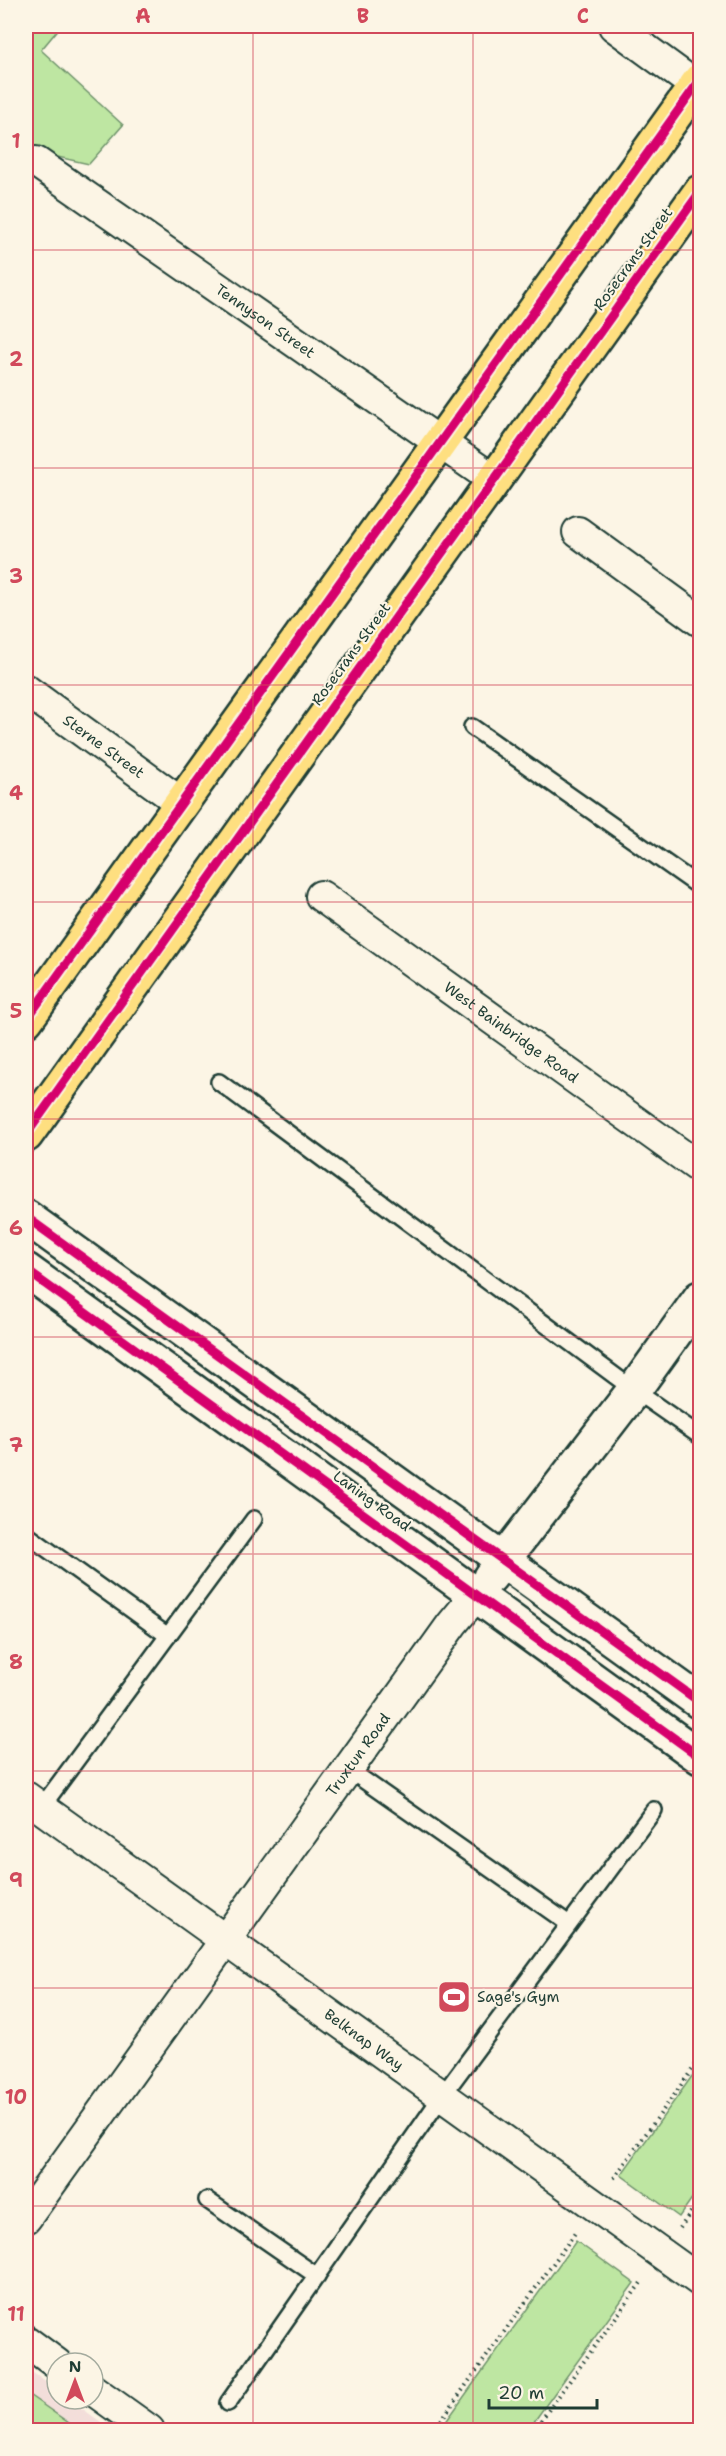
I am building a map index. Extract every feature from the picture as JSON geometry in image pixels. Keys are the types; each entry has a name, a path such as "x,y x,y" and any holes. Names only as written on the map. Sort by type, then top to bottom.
{"main road":[{"path":"26,1020 699,85"},
{"name":"Rosecrans Street","path":"26,1135 700,192"}],"street":[{"path":"614,26 699,85"},
{"name":"Tennyson Street","path":"36,162 494,480"},
{"path":"578,532 700,621"},
{"name":"Sterne Street","path":"26,690 181,803"},
{"name":"West Bainbridge Road","path":"321,896 700,1168"},
{"name":"Laning Road","path":"26,1217 700,1702"},
{"name":"Laning Road","path":"26,1270 700,1757"},
{"name":"Truxtun Road","path":"26,2218 452,1624 504,1561 634,1390 700,1298"},
{"name":"Belknap Way","path":"33,1802 700,2281"},
{"path":"26,2341 45,2355"},
{"path":"105,2399 149,2430"}],"lane":[{"path":"472,727 700,887"},
{"path":"219,1082 634,1390 700,1436"},
{"path":"33,1802 168,1636 254,1519"},
{"path":"26,1534 168,1636"},
{"path":"348,1769 569,1924"},
{"path":"228,2403 442,2096 654,1810"},
{"path":"207,2200 317,2276"}],"path":[{"path":"434,2430 700,2059"},
{"path":"534,2430 700,2199"}],"shaded area":[{"path":"26,2368 45,2381 45,2411 86,2411 112,2430 26,2430"}],"green space":[{"path":"26,26 61,26 41,50 123,125 89,164 26,150"},
{"path":"700,2065 700,2187 679,2217 621,2175"},
{"path":"576,2241 634,2283 528,2430 440,2430"},
{"path":"26,2393 45,2406 45,2411 52,2411 79,2430 26,2430"}],"cycle path":[{"path":"26,1020 700,80"},
{"path":"26,1135 700,192"},
{"path":"26,1217 700,1702"},
{"path":"26,1270 700,1757"}],"place":[{"name":"Sage's Gym","path":"454,1997"}]}
